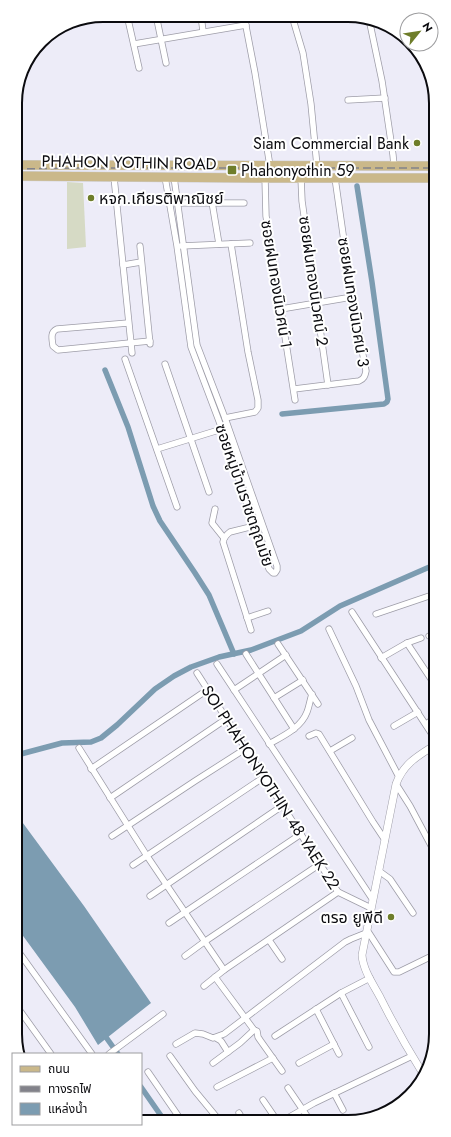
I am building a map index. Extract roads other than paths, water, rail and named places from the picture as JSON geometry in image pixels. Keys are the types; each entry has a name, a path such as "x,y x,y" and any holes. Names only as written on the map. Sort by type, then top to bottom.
{"main road":[{"name":"PHAHON YOTHIN ROAD","path":"22,165 429,166"},
{"path":"357,166 358,178"},
{"name":"PHAHON YOTHIN ROAD","path":"22,176 429,178"}],"street":[{"path":"129,22 139,68"},
{"path":"157,22 166,64"},
{"path":"202,22 203,31"},
{"path":"245,22 270,166"},
{"path":"294,22 303,53 311,104 317,166"},
{"path":"134,44 203,31 246,25"},
{"path":"371,25 384,98 394,166"},
{"path":"348,100 384,98"},
{"path":"114,177 132,353"},
{"name":"ซอยหมู่บ้านราชตฤณมัย","path":"169,177 177,203 197,345 210,386 222,429 238,478 256,525 270,569 273,573 275,573 278,570 277,566 225,418 210,386 193,352 189,340 169,177"},
{"name":"ซอยฝนทองนิเวศน์ 1","path":"265,178 266,216 295,400"},
{"name":"ซอยฝนทองนิเวศน์ 2","path":"301,178 302,201 328,385"},
{"name":"ซอยฝนทองนิเวศน์ 3","path":"294,389 359,381 363,379 366,371 352,296 335,178"},
{"path":"212,202 219,244"},
{"path":"177,203 244,203"},
{"path":"177,246 250,243"},
{"path":"225,418 255,412 258,408 258,400 248,352 231,244"},
{"path":"128,322 58,329 53,331 53,346 58,350 130,342 150,342 140,246"},
{"path":"123,265 141,262"},
{"path":"281,309 352,296"},
{"path":"125,359 177,507"},
{"path":"165,364 209,492"},
{"path":"157,449 222,429"},
{"path":"238,478 246,477"},
{"path":"215,509 212,523 224,538"},
{"path":"251,630 223,542 224,538 230,532 262,524"},
{"path":"376,614 429,596"},
{"path":"248,618 268,611"},
{"path":"352,612 429,729"},
{"path":"329,629 356,686 373,729 429,842"},
{"path":"381,658 407,642 421,638"},
{"path":"407,642 429,676"},
{"path":"278,644 318,704"},
{"path":"246,654 294,729"},
{"path":"234,690 286,655"},
{"path":"217,664 373,900"},
{"name":"SOI PHAHONYOTHIN 48 YAEK 22","path":"197,673 338,892 371,908"},
{"path":"274,698 302,680"},
{"path":"91,768 207,690"},
{"path":"269,744 300,724 308,711 312,694"},
{"path":"394,726 418,712"},
{"path":"110,798 226,719"},
{"path":"309,736 318,733 372,822 385,840"},
{"path":"330,751 352,738"},
{"path":"79,748 128,827 224,970"},
{"path":"112,836 128,827 245,749"},
{"path":"420,1070 370,978 362,959 366,931 397,780 408,764 429,749"},
{"path":"133,865 264,777"},
{"path":"150,896 282,806"},
{"path":"169,923 302,834"},
{"path":"185,956 320,864"},
{"path":"379,871 390,879 413,913"},
{"path":"204,986 224,970 338,892"},
{"path":"366,931 394,972 399,972 429,957"},
{"path":"216,1038 224,1034 346,942 366,931"},
{"path":"269,940 282,959"},
{"path":"22,957 91,1053"},
{"path":"215,977 254,1030 257,1031 258,1038 282,1070"},
{"path":"275,1036 341,993 370,978"},
{"path":"341,993 369,1047"},
{"path":"316,1009 339,1054"},
{"path":"22,1014 50,1053"},
{"path":"112,1052 163,1014"},
{"path":"213,1063 254,1030"},
{"path":"176,1044 195,1033 198,1033 216,1038 228,1052"},
{"path":"299,1063 334,1044"},
{"path":"170,1056 215,1115"},
{"path":"293,1115 334,1093 412,1056"},
{"path":"217,1086 273,1058"},
{"path":"148,1072 178,1115"},
{"path":"288,1088 306,1115"},
{"path":"334,1093 343,1110"},
{"path":"263,1100 273,1115"}],"water":[{"path":"22,822 84,906 151,1003 98,1045 75,1007 22,934"}],"waterway":[{"path":"282,414 384,404 388,399 357,186"},
{"path":"105,370 128,427 153,506 160,521 209,595 234,654"},
{"path":"22,754 62,743 91,742 101,738 155,689 191,667 219,657 251,650 301,631 340,606 429,567"},
{"path":"103,1033 117,1053"},
{"path":"142,1088 161,1115"}],"railway":[{"path":"22,169 429,168"}],"place":[{"name":"Siam Commercial Bank","path":"417,143"},
{"name":"Phahonyothin 59","path":"232,170"},
{"name":"หจก.เกียรติพาณิชย์","path":"91,198"},
{"name":"ตรอ ยูพีดี","path":"391,917"}]}
